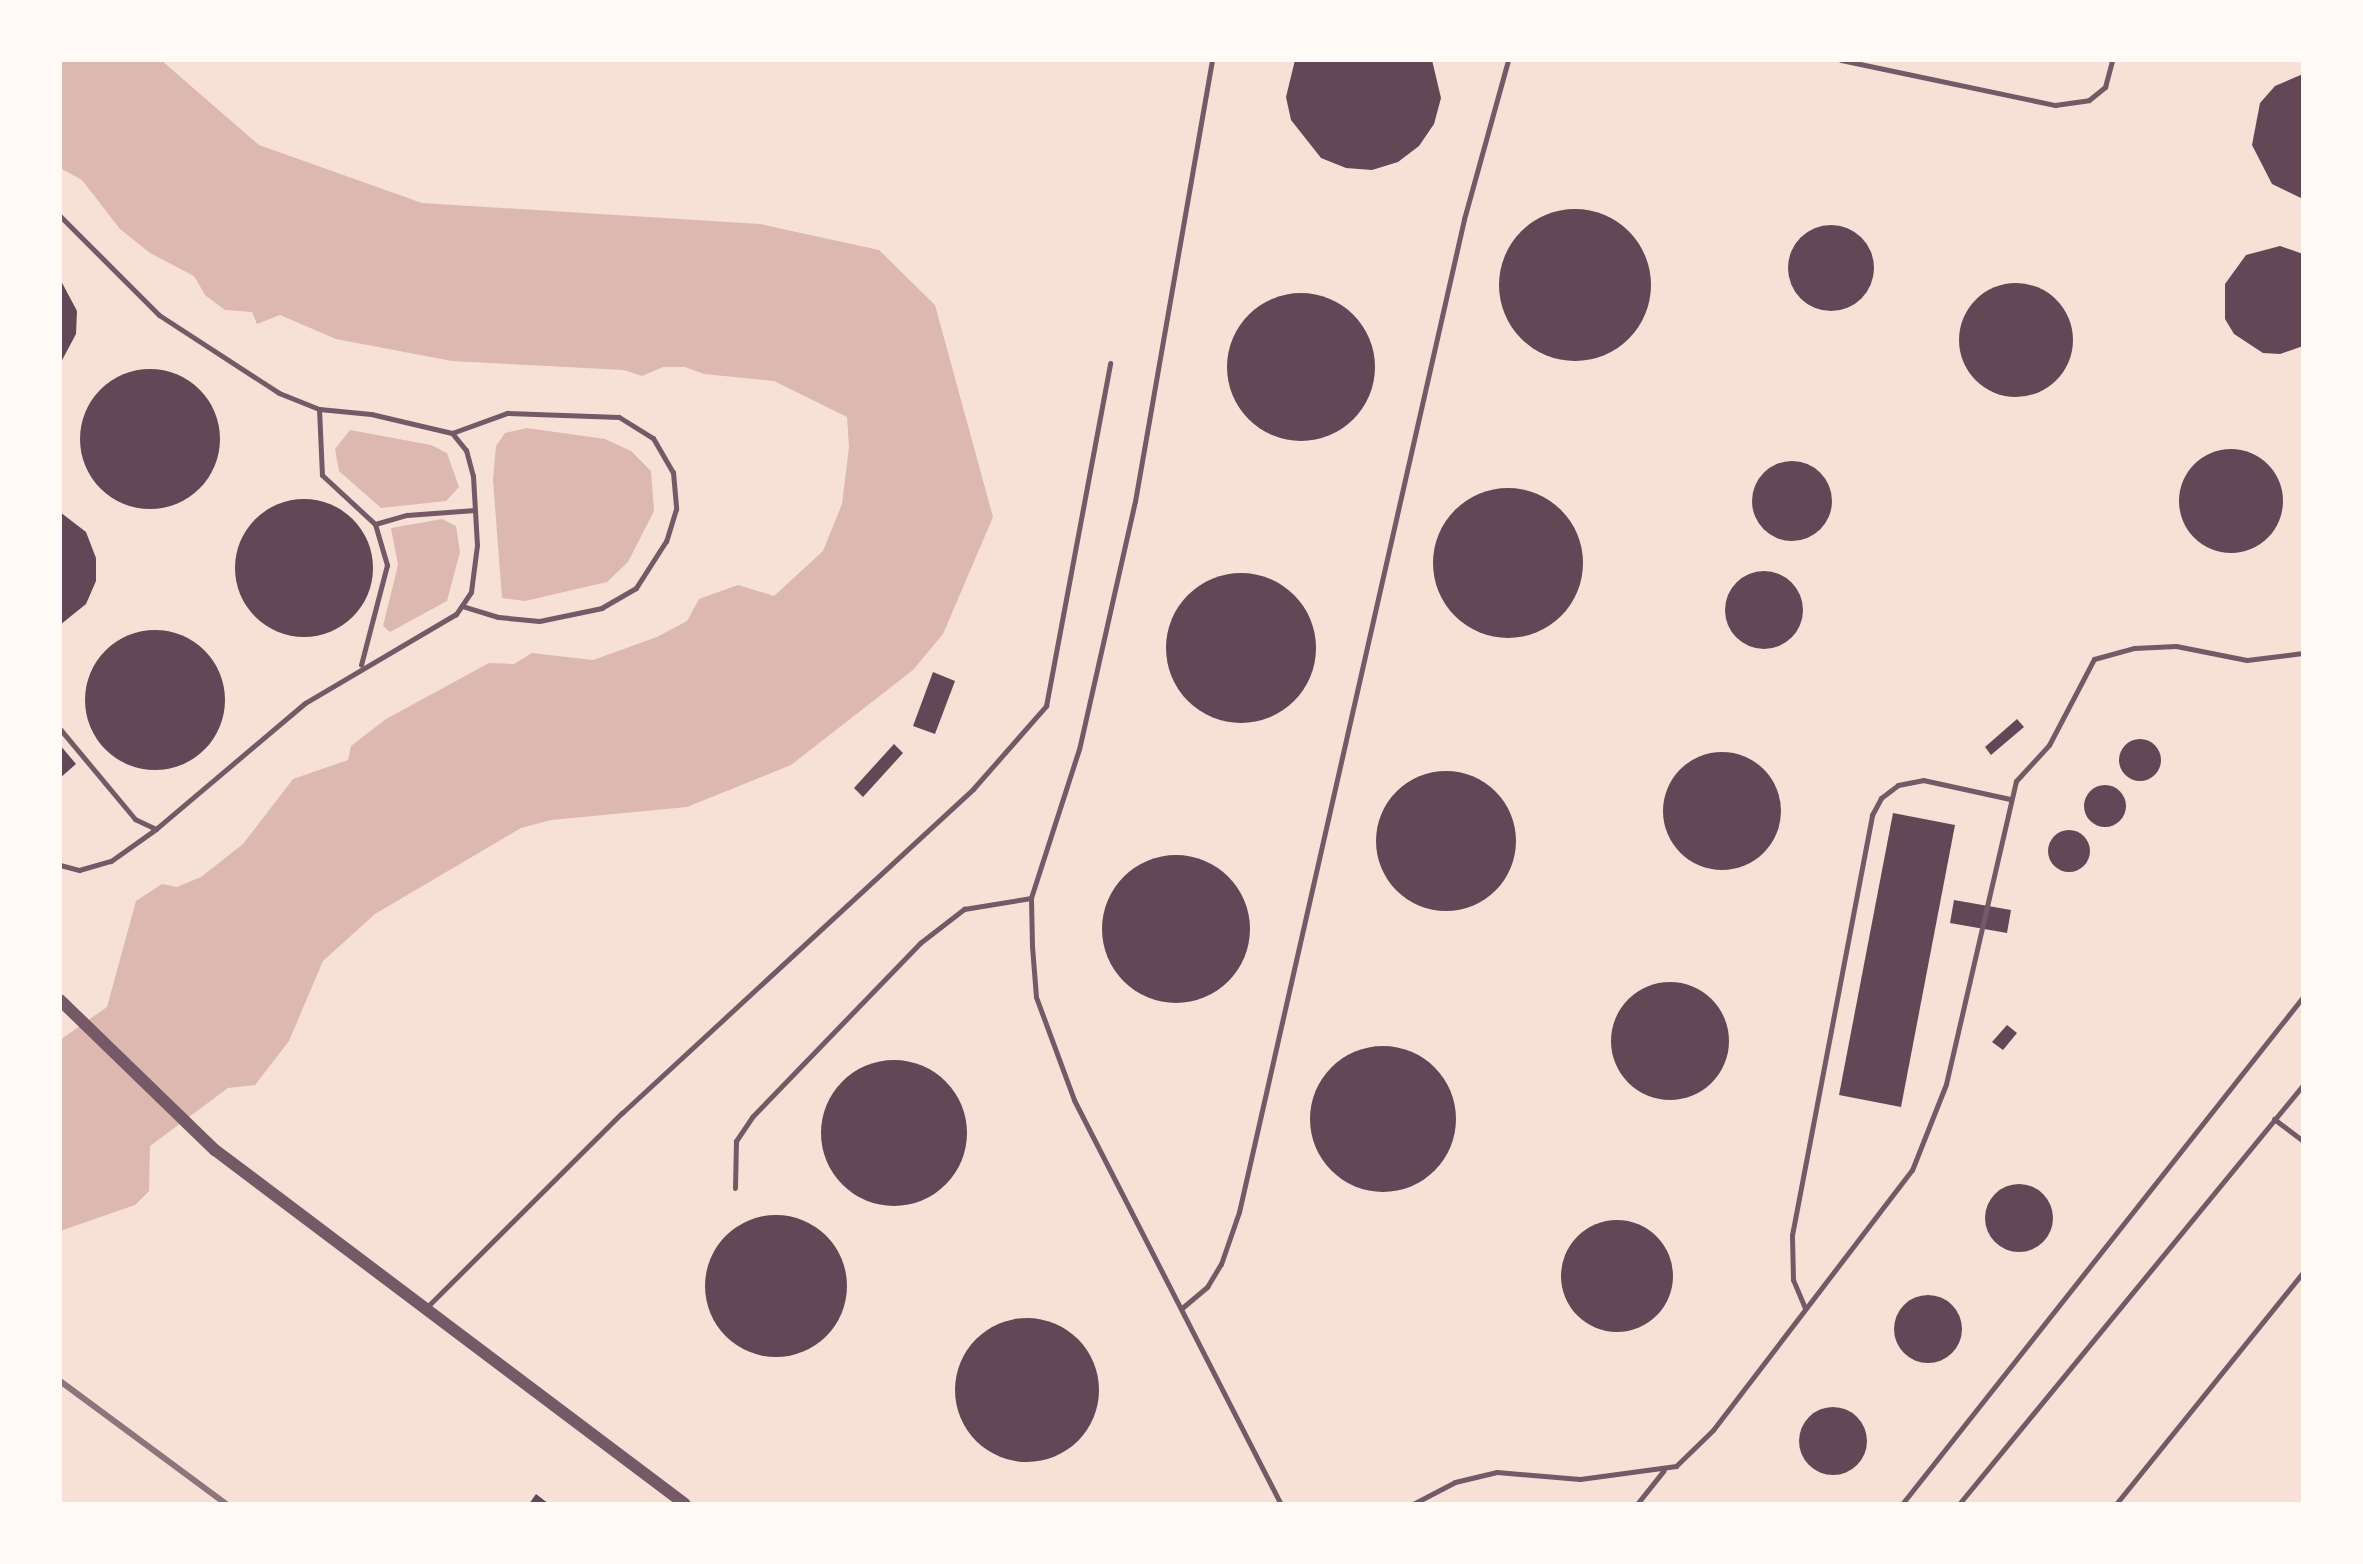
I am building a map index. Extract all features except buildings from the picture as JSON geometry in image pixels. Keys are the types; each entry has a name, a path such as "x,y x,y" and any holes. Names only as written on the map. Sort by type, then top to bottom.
{"street":[{"path":"60,1000 215,1150 685,1504"}],"lane":[{"path":"1212,60 1135,501 1079,749 1031,898 1036,997 1050,1043 1281,1504"},
{"path":"1182,1308 1207,1287 1221,1264 1239,1212 1464,219 1508,60"},
{"path":"1841,60 2055,105 2089,100 2105,87 2112,60"},
{"path":"60,216 159,315 228,364 319,409 371,414 452,433 507,413 619,417 653,438 673,472 676,509 666,541 636,588 602,608 539,621 498,617 462,606"},
{"path":"425,1309 622,1113 973,789 1046,706 1110,363"},
{"path":"319,409 322,475 375,524 387,565 381,602 361,666"},
{"path":"60,865 79,870 111,861 156,829 305,703 361,666 422,637 462,606 471,592 475,510 466,450 452,433"},
{"path":"375,524 407,515 475,510"},
{"path":"1413,1504 1455,1482 1497,1472 1580,1479 1676,1466 1713,1430 1912,1170 1935,1113 1967,999 2016,781 2049,745 2094,659 2134,648 2176,646 2247,660 2303,653"},
{"path":"60,729 135,819 156,829"},
{"path":"1805,1309 1793,1280 1792,1235 1872,815 1881,798 1898,785 1923,780 2010,799"},
{"path":"735,1188 736,1141 752,1117 920,943 964,909 1031,898"},
{"path":"1902,1504 2303,997"},
{"path":"1959,1504 2303,1085"},
{"path":"2274,1119 2303,1141"},
{"path":"2116,1504 2303,1272"},
{"path":"1637,1504 1664,1470"}],"shaded area":[{"path":"60,60 161,60 259,145 422,203 760,224 879,250 935,305 993,517 943,634 913,670 791,765 687,807 551,820 521,828 375,914 323,961 289,1041 255,1085 228,1088 150,1146 149,1191 135,1205 60,1231 60,1040 107,1007 136,901 162,884 177,887 201,877 243,844 293,779 348,760 351,746 386,719 489,663 514,664 532,653 593,660 657,637 687,621 699,599 738,585 774,596 823,551 842,504 849,447 847,417 774,381 704,374 685,367 663,367 642,376 624,370 452,361 336,339 280,315 257,324 252,312 225,310 205,295 194,276 150,253 120,229 82,180 60,168"},
{"path":"527,428 605,439 631,451 651,471 654,511 628,562 607,582 525,601 502,598 493,480 496,446 505,433"},
{"path":"350,430 431,445 447,453 459,487 446,501 381,508 339,471 335,449"},
{"path":"442,519 456,526 460,552 447,601 390,632 383,626 398,565 391,528"}],"railway":[{"path":"60,1381 226,1504"}]}
